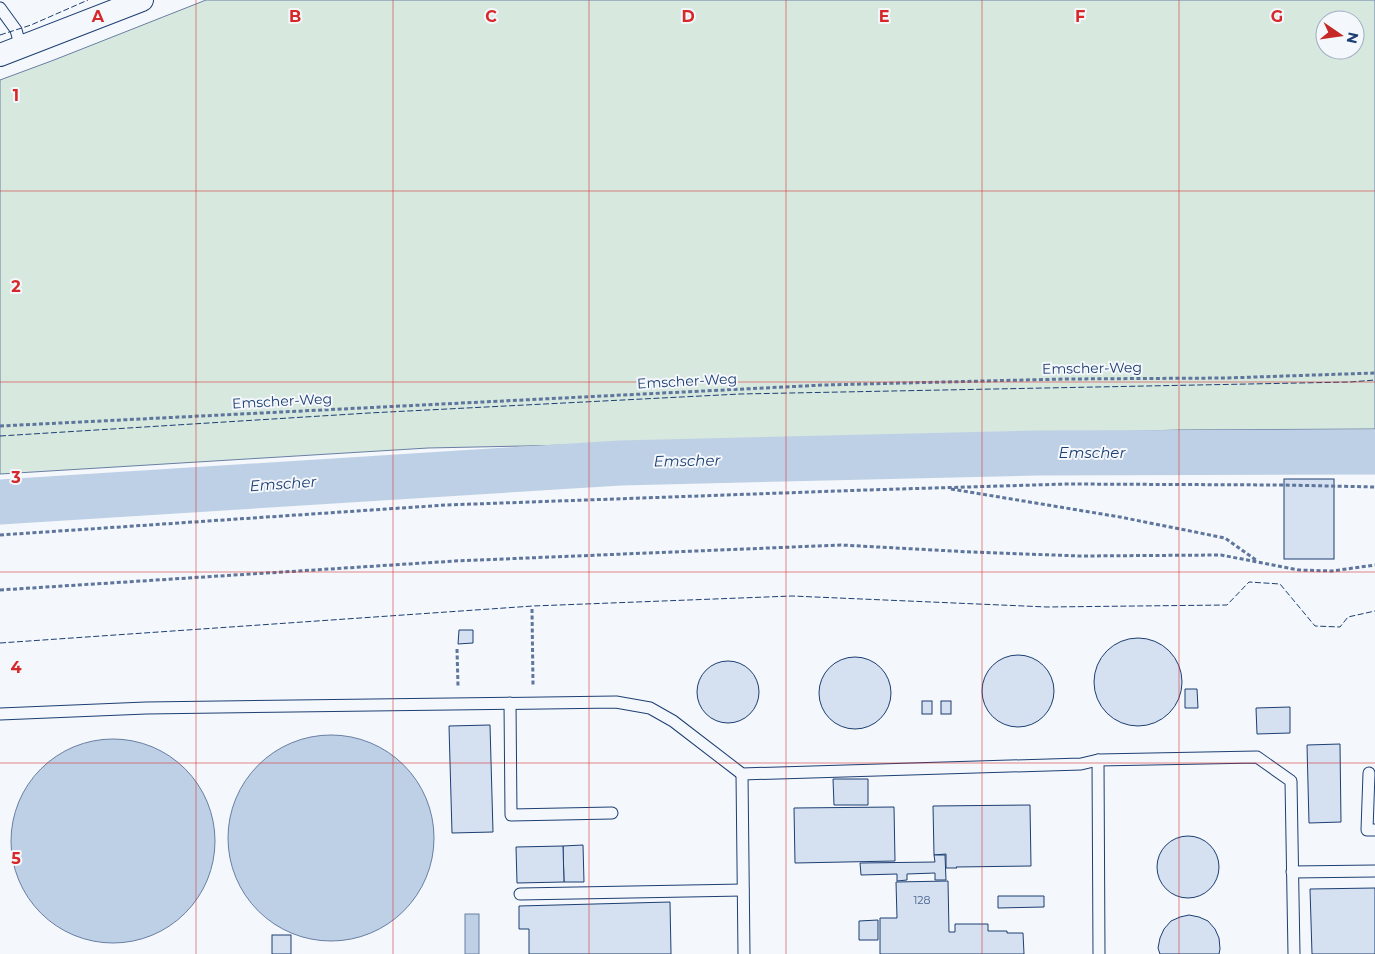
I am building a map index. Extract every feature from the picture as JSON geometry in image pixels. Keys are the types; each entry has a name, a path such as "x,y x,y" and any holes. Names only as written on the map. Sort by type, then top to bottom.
{"street":[{"path":"0,55 142,0"}],"lane":[{"path":"0,8 16,30 21,48"},
{"path":"0,714 146,708 616,702 650,708 673,721 742,774 1081,764 1098,760 1257,757 1291,781 1294,954"},
{"path":"510,703 511,815 612,813"},
{"path":"1098,760 1099,954"},
{"path":"1369,773 1367,830 1375,830"},
{"path":"742,774 744,954"},
{"path":"1292,872 1375,871"},
{"path":"520,894 743,890"}],"path":[{"name":"Emscher-Weg","path":"0,426 824,385 1065,379 1226,378 1375,373"},
{"path":"0,534 446,505 944,487 1068,484 1375,487"},
{"path":"944,487 1120,517 1225,538 1258,561"},
{"path":"0,590 455,561 842,546 1080,556 1221,555 1299,570 1332,571 1375,565"},
{"path":"532,609 534,703"},
{"path":"457,649 458,704"}],"shaded area":[{"path":"206,0 1375,0 1375,429 1181,430 428,448 0,474 0,80"}],"water":[{"path":"331,735 351,737 370,743 404,765 426,799 432,818 434,838 432,858 426,877 404,911 370,933 351,939 331,941 311,939 292,933 258,911 236,877 230,858 228,838 230,818 236,799 258,765 292,743 311,737"},
{"path":"103,739 123,739 152,746 178,762 192,776 208,802 215,831 215,851 208,880 192,906 178,920 152,936 143,939 123,943 103,943 74,936 48,920 34,906 18,880 15,871 11,851 11,831 18,802 34,776 48,762 74,746 83,743"},
{"path":"465,914 479,914 479,954 465,954"}],"building":[{"path":"1284,479 1334,479 1334,559 1284,559"},
{"path":"459,630 473,630 473,643 458,644"},
{"path":"1138,638 1155,642 1169,651 1178,665 1182,682 1178,699 1169,713 1155,722 1138,726 1121,722 1107,713 1098,699 1094,682 1098,665 1107,651 1121,642"},
{"path":"1018,655 1038,661 1048,671 1054,691 1048,711 1038,721 1018,727 998,721 988,711 982,691 988,671 998,661"},
{"path":"855,657 875,663 885,673 891,693 885,713 875,723 855,729 835,723 825,713 819,693 825,673 835,663"},
{"path":"728,661 745,666 750,670 754,675 759,692 754,709 750,714 745,718 728,723 711,718 706,714 702,709 697,692 702,675 706,670 711,666"},
{"path":"1185,689 1197,689 1198,708 1185,708"},
{"path":"922,701 932,701 932,714 922,714"},
{"path":"941,701 951,701 951,714 941,714"},
{"path":"1290,707 1290,733 1257,734 1256,708"},
{"path":"490,725 493,832 452,833 449,726"},
{"path":"1340,744 1341,822 1309,823 1307,745"},
{"path":"833,779 868,779 868,805 834,805"},
{"path":"1030,805 1031,866 946,868 946,854 934,855 933,806"},
{"path":"894,807 895,861 795,863 794,808"},
{"path":"1188,836 1200,839 1210,845 1216,855 1219,867 1216,879 1210,889 1200,895 1188,898 1176,895 1166,889 1160,879 1157,867 1160,855 1166,845 1176,839"},
{"path":"583,845 584,882 564,882 563,846"},
{"path":"563,846 564,882 517,883 516,847"},
{"path":"934,855 945,855 946,880 935,880 935,873 907,874 907,880 897,881 897,874 861,875 860,863 935,862"},
{"path":"948,881 949,932 955,932 955,924 988,924 988,931 1023,933 1024,954 880,954 880,918 897,918 896,882"},
{"path":"1375,888 1375,954 1312,954 1310,889"},
{"path":"998,896 1044,896 1044,907 998,908"},
{"path":"670,902 671,954 529,954 529,929 519,929 519,906"},
{"path":"1189,915 1208,921 1215,929 1219,938 1219,954 1160,954 1158,948 1164,929 1171,921"},
{"path":"878,920 878,940 859,940 859,921"},
{"path":"272,935 291,935 291,954 272,954"}],"waterway":[{"name":"Emscher","path":"0,502 620,463 1036,453 1375,452"}],"fence":[{"path":"0,35 31,25 88,0"},
{"path":"0,436 369,413 740,394 1375,380"},
{"path":"0,643 533,606 792,596 1047,607 1227,605 1249,582 1280,584 1315,626 1340,627 1348,617 1375,611"}]}
